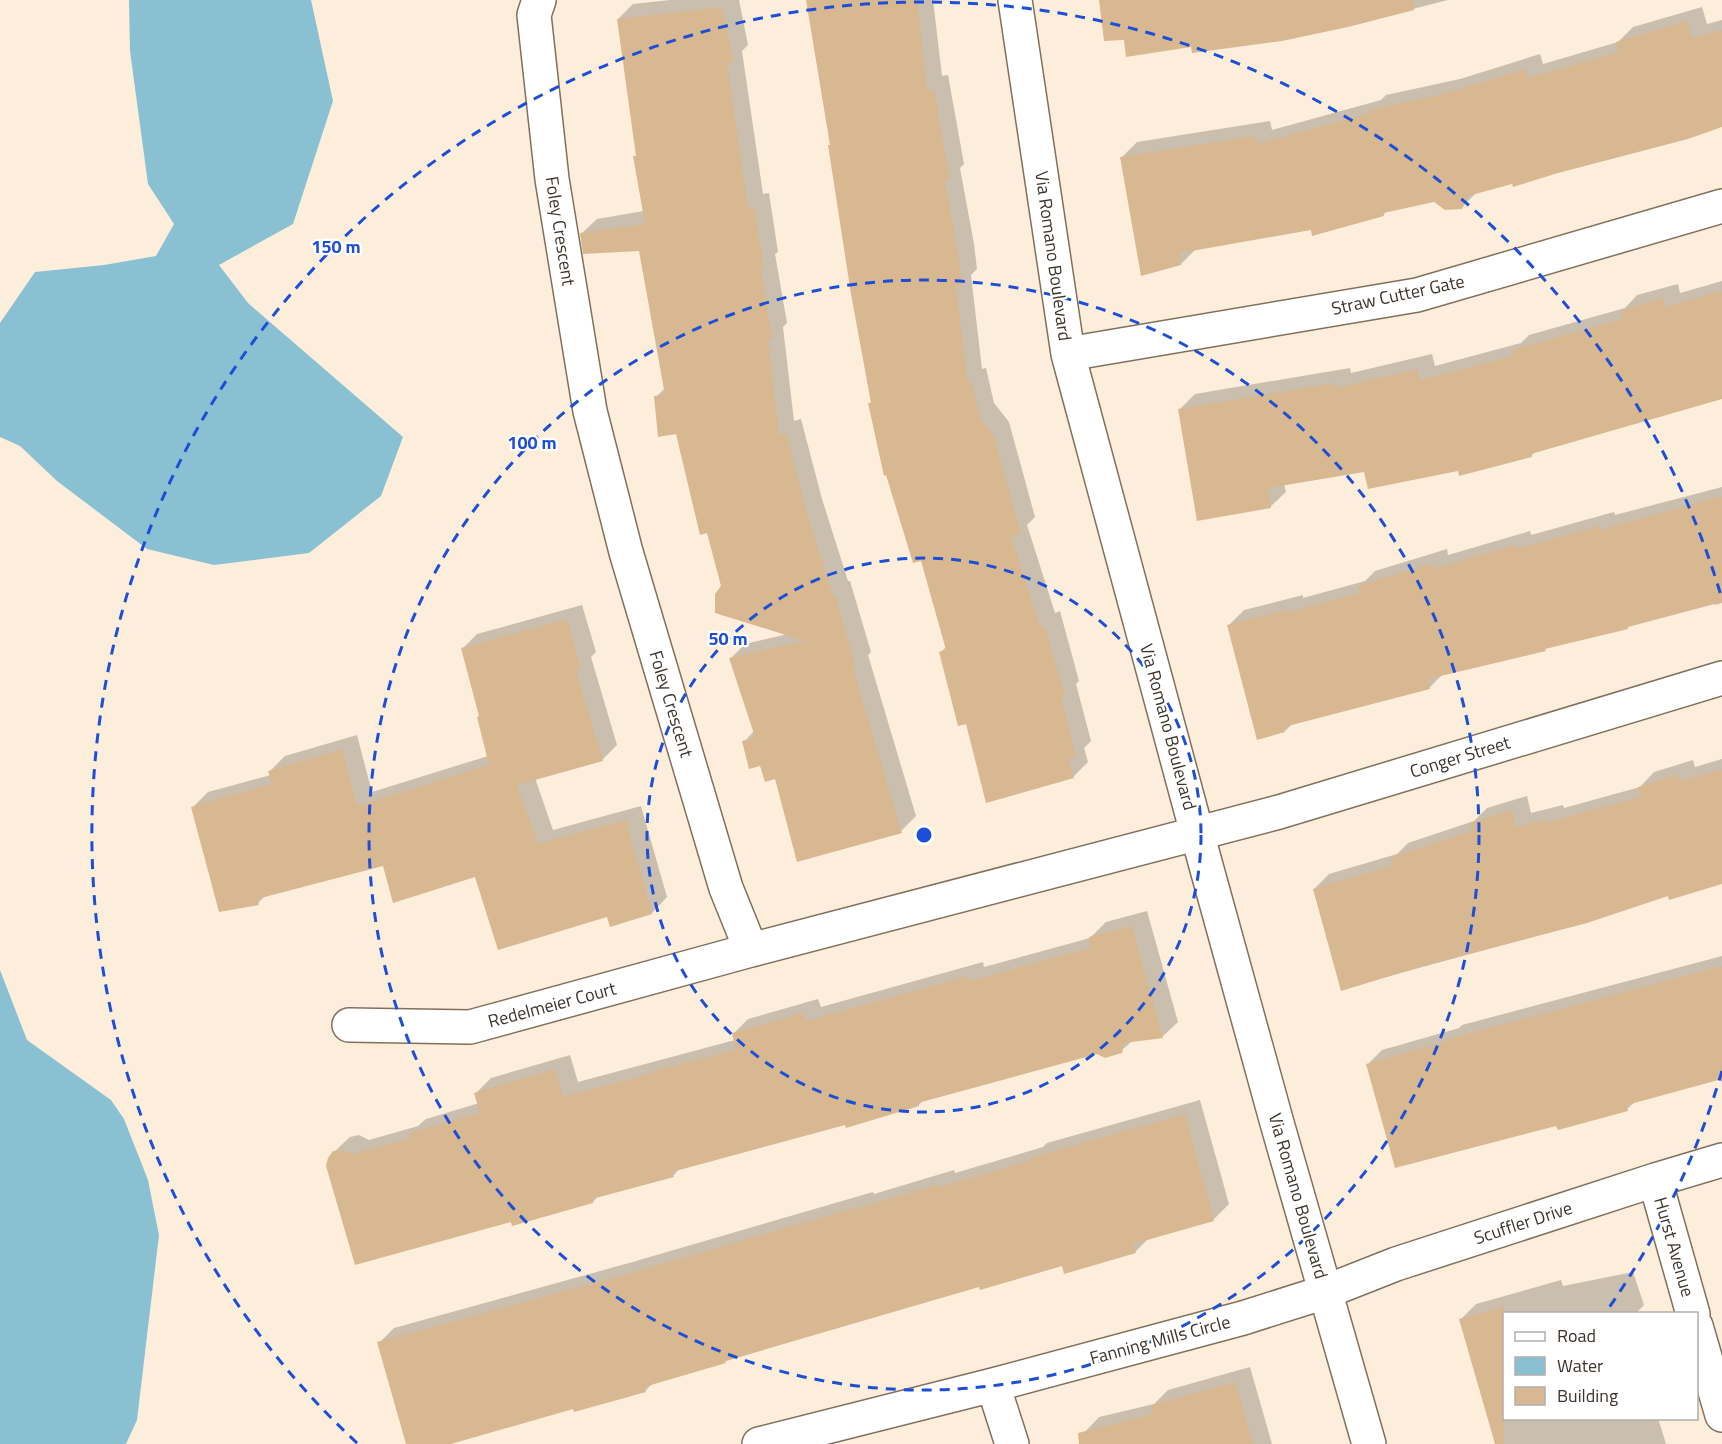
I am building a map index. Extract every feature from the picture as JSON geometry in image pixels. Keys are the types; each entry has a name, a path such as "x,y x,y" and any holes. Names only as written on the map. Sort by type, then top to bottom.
{"street":[{"name":"Foley Crescent","path":"539,0 534,15 552,179 590,411 626,552 719,866 751,950"},
{"name":"Via Romano Boulevard","path":"1015,0 1068,354 1197,833 1369,1444"},
{"name":"Straw Cutter Gate","path":"1068,354 1417,295 1722,206"},
{"name":"Conger Street","path":"1197,833 1279,812 1722,678"},
{"path":"751,950 1197,833"},
{"name":"Redelmeier Court","path":"349,1026 470,1027 751,950"},
{"name":"Scuffler Drive","path":"1325,1292 1396,1264 1655,1179 1722,1160"},
{"name":"Hurst Avenue","path":"1655,1179 1692,1312"},
{"name":"Fanning Mills Circle","path":"759,1444 993,1385 1243,1318 1325,1292"},
{"path":"1698,1333 1722,1415"},
{"path":"993,1385 1012,1444"}],"water":[{"path":"129,0 311,0 333,101 293,224 219,265 248,303 403,437 381,496 309,553 214,565 147,549 57,481 20,446 0,437 0,323 35,272 104,265 156,256 174,224 148,184 130,51"},
{"path":"0,970 27,1040 111,1100 124,1119 148,1180 159,1235 137,1420 126,1444 0,1444"}],"building":[{"path":"806,0 917,0 927,90 934,89 950,181 945,181 959,259 962,286 956,287 968,383 972,382 980,418 994,437 1021,534 1011,536 1040,627 1045,626 1065,697 1061,698 1076,757 1068,759 1074,778 986,803 966,724 958,726 939,652 946,650 921,561 913,563 886,475 884,476 868,403 871,403 851,294"},
{"path":"1099,0 1413,0 1414,10 1282,41 1192,53 1191,47 1126,57 1124,40 1104,41"},
{"path":"722,7 734,62 727,63 748,208 754,207 764,268 761,269 772,340 768,340 779,435 786,433 807,514 833,595 835,595 856,668 853,669 902,833 797,862 775,779 765,782 760,766 749,769 742,741 755,737 729,658 805,641 715,613 715,594 721,586 707,533 700,535 676,434 658,437 654,396 665,395 639,251 583,254 580,233 645,224 633,156 636,156 617,19"},
{"path":"1687,21 1692,38 1722,30 1722,127 1688,139 1513,187 1512,184 1468,196 1462,209 1445,210 1434,202 1383,213 1384,216 1312,236 1311,230 1180,253 1181,265 1141,276 1120,157 1255,136 1258,144 1370,113 1369,110 1443,94 1525,69 1528,78 1618,52 1616,42"},
{"path":"1722,291 1722,399 1531,454 1532,457 1459,476 1458,471 1368,489 1364,472 1268,488 1271,508 1197,521 1178,409 1335,383 1336,388 1417,369 1420,380 1513,356 1512,350 1624,318 1621,310 1663,298 1665,307"},
{"path":"1722,496 1722,602 1628,627 1628,629 1545,649 1546,651 1428,679 1430,689 1284,727 1285,732 1257,740 1227,625 1288,609 1289,612 1360,593 1358,586 1432,563 1433,569 1515,545 1516,549 1599,526 1600,530"},
{"path":"567,619 581,669 576,671 603,761 517,785 538,844 626,820 652,914 610,927 607,917 498,950 475,877 393,903 383,866 257,899 259,905 219,912 191,807 272,784 268,771 342,749 357,806 489,765 461,648"},
{"path":"1722,769 1722,884 1669,900 1668,896 1587,923 1423,966 1341,991 1313,889 1394,865 1391,857 1472,831 1470,823 1512,810 1516,827 1548,819 1549,822 1640,797 1638,787 1678,774 1680,781"},
{"path":"1132,926 1163,1038 1124,1043 1122,1053 1105,1058 1097,1054 918,1103 919,1106 846,1128 845,1125 672,1172 674,1177 592,1199 593,1203 512,1226 511,1222 355,1265 326,1166 333,1151 343,1150 353,1154 410,1138 409,1133 480,1113 474,1093 555,1069 563,1097 736,1050 732,1033 803,1013 806,1021 968,976 969,981 1090,948 1089,937"},
{"path":"1722,966 1722,1079 1627,1105 1628,1111 1558,1130 1556,1126 1395,1168 1366,1064 1445,1042 1445,1040"},
{"path":"1185,1114 1214,1221 1133,1244 1136,1253 1064,1274 1062,1266 980,1290 979,1287 725,1361 726,1363 644,1387 646,1392 574,1412 573,1409 451,1444 406,1444 377,1342 613,1278 939,1184 940,1187 1031,1160 1030,1158"},
{"path":"1504,1306 1504,1444 1495,1444 1459,1319"},
{"path":"1235,1382 1253,1444 1079,1444 1078,1433 1153,1414 1151,1405"}]}
